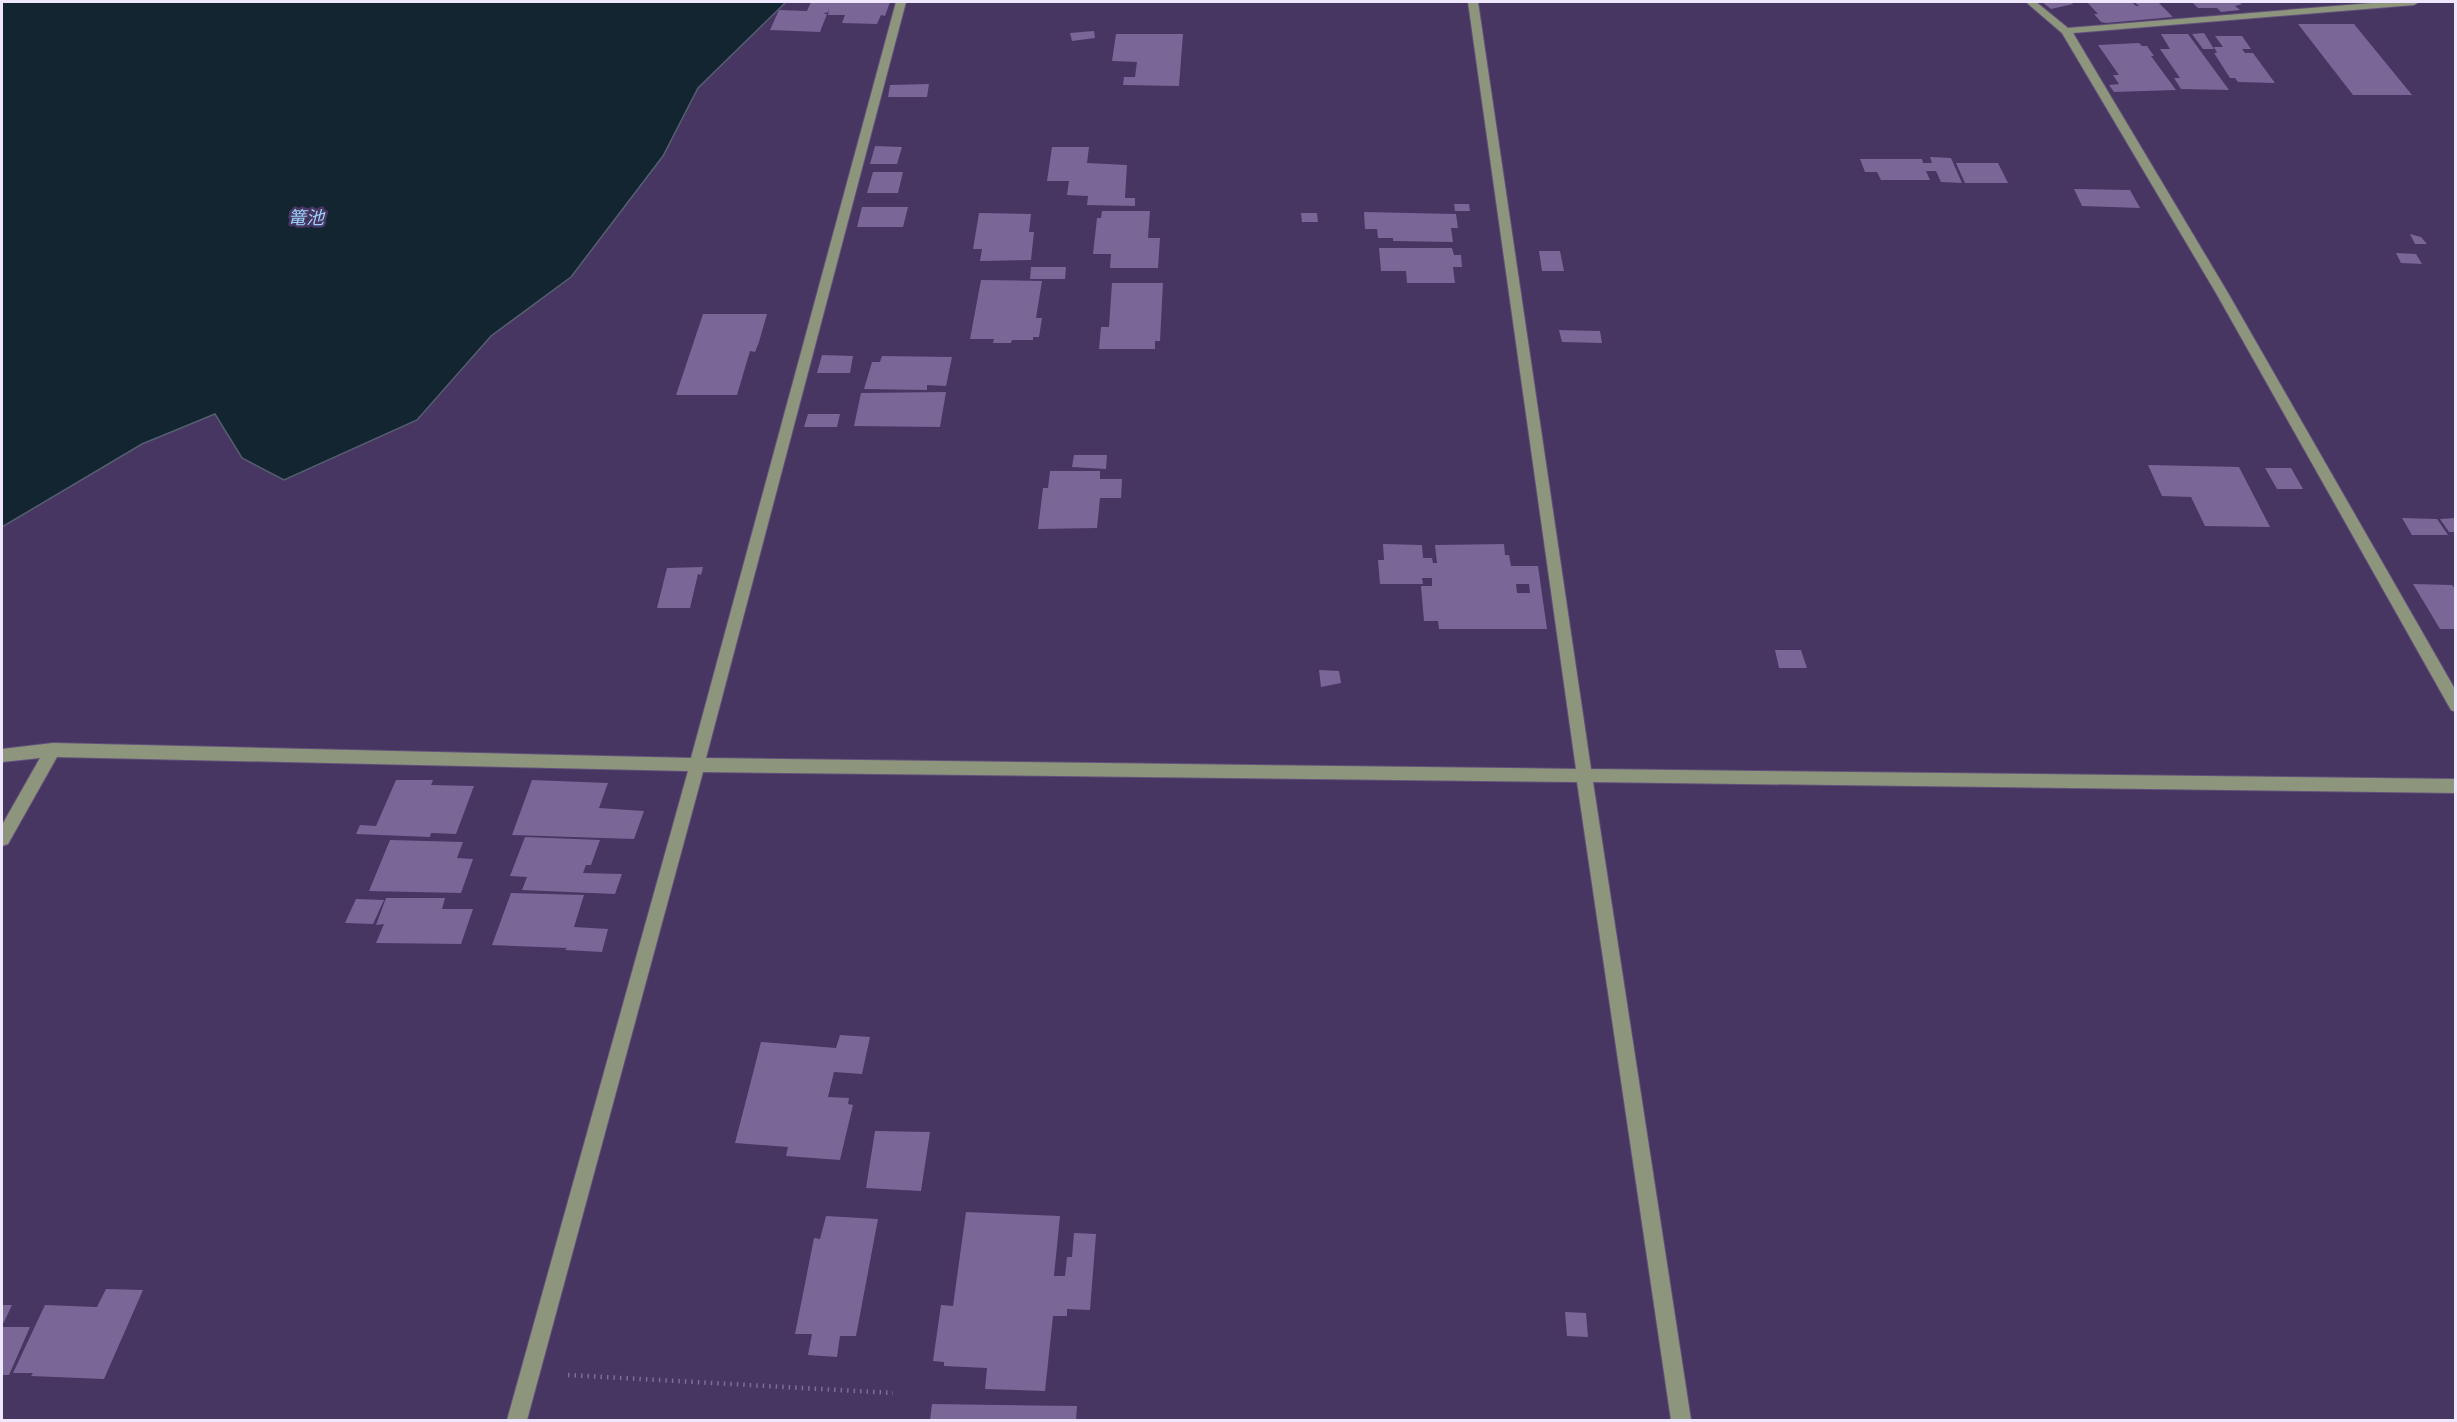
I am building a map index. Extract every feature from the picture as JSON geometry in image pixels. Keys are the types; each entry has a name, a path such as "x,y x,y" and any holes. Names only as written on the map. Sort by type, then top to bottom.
{"street":[{"path":"517,1420 697,765 901,2"},
{"path":"1473,2 1584,774 1681,1420"},
{"path":"2031,2 2066,31 2222,293 2456,706"},
{"path":"2066,31 2414,2"},
{"path":"2,838 53,750"},
{"path":"2,755 53,750 697,765 2456,786"}],"path":[{"path":"530,1373 893,1393"}],"water":[{"name":"篭池","path":"2,2 786,2 698,88 663,156 571,277 491,336 417,420 284,480 242,458 215,414 142,444 2,527"}],"building":[{"path":"811,2 890,2 885,16 881,15 877,24 842,23 845,15 828,15 829,8 828,12 823,14 827,14 820,32 770,30 779,10 807,11"},
{"path":"2042,2 2071,2 2073,4 2051,9"},
{"path":"2087,2 2132,2 2139,6 2134,2 2158,2 2173,17 2106,23 2101,22 2094,14 2098,14"},
{"path":"2192,2 2239,2 2242,4 2235,6 2240,10 2221,12 2217,8 2198,8"},
{"path":"2298,24 2354,24 2412,95 2353,95"},
{"path":"1094,31 1095,38 1072,41 1070,33"},
{"path":"2204,33 2214,49 2203,49 2192,34"},
{"path":"1116,34 1183,34 1179,86 1123,85 1124,77 1135,77 1137,62 1112,61"},
{"path":"2161,34 2188,34 2229,90 2181,89 2174,78 2180,78 2160,49 2170,49"},
{"path":"2215,36 2242,36 2251,49 2242,49 2245,53 2253,53 2275,83 2238,82 2235,78 2230,78 2214,53 2217,53 2214,47 2223,47"},
{"path":"2139,43 2147,46 2154,56 2151,56 2176,90 2114,92 2109,85 2119,84 2113,75 2119,75 2098,45"},
{"path":"929,84 927,97 888,97 890,85"},
{"path":"875,146 902,147 897,164 870,164"},
{"path":"1052,147 1089,147 1087,163 1127,165 1125,198 1135,198 1135,206 1087,205 1088,196 1067,195 1069,181 1047,181"},
{"path":"1930,157 1951,158 1962,183 1941,182 1936,171 1926,171 1930,180 1881,180 1877,172 1865,172 1860,159 1922,159 1923,163 1932,163"},
{"path":"1956,163 1998,163 2008,183 1965,183"},
{"path":"873,172 903,172 898,193 867,193"},
{"path":"2074,189 2130,190 2140,208 2082,206"},
{"path":"1454,204 1469,204 1470,211 1455,211"},
{"path":"862,207 908,207 903,227 857,227"},
{"path":"1102,211 1150,211 1148,238 1160,238 1158,268 1110,268 1111,254 1093,254 1097,218 1101,218"},
{"path":"1364,212 1456,214 1458,228 1451,228 1453,242 1393,241 1393,238 1378,238 1377,229 1365,229"},
{"path":"979,213 1031,214 1029,232 1034,232 1031,260 980,261 982,249 973,249"},
{"path":"1301,213 1317,213 1318,222 1302,222"},
{"path":"2410,234 2421,237 2427,244 2415,244"},
{"path":"1379,248 1452,248 1454,255 1461,255 1462,267 1453,267 1455,283 1407,283 1406,271 1381,271"},
{"path":"1539,251 1560,251 1564,271 1542,271"},
{"path":"2396,253 2416,254 2422,264 2401,263"},
{"path":"1031,267 1066,267 1065,279 1030,279"},
{"path":"981,280 1042,281 1036,318 1042,318 1039,337 1033,337 1033,340 1012,340 1011,343 993,343 994,339 970,339"},
{"path":"1112,283 1163,283 1160,341 1155,341 1155,349 1099,349 1101,327 1109,327"},
{"path":"703,314 767,314 755,352 750,351 737,395 676,395"},
{"path":"1559,330 1600,331 1602,343 1562,342"},
{"path":"822,355 853,356 850,373 817,373"},
{"path":"882,356 952,357 946,386 927,385 927,390 864,389 872,362 880,362"},
{"path":"946,392 940,427 854,426 861,393"},
{"path":"808,414 840,414 837,427 804,427"},
{"path":"1074,455 1107,455 1106,469 1072,467"},
{"path":"2148,465 2239,467 2270,527 2205,526 2191,497 2162,496"},
{"path":"2265,468 2291,468 2303,489 2277,489"},
{"path":"1050,471 1100,471 1100,479 1122,479 1121,498 1100,498 1097,528 1038,529 1043,488 1048,488"},
{"path":"2402,518 2437,519 2448,535 2412,535"},
{"path":"2456,518 2456,532 2449,532 2440,519"},
{"path":"1383,544 1422,545 1423,558 1432,558 1433,563 1437,563 1435,545 1504,544 1505,555 1509,555 1511,566 1538,566 1547,629 1439,629 1438,621 1424,621 1421,586 1432,586 1432,578 1422,578 1423,584 1380,584 1378,560 1384,560","holes":["1516,584 1529,584 1530,593 1517,593"]},
{"path":"703,567 701,575 698,574 690,608 657,608 667,568"},
{"path":"2413,584 2452,585 2456,590 2456,629 2440,629"},
{"path":"1775,650 1801,650 1807,668 1779,668"},
{"path":"1319,670 1339,671 1341,683 1321,687"},
{"path":"396,780 433,780 431,785 474,786 456,834 431,833 430,837 356,834 360,825 376,826"},
{"path":"532,780 608,783 599,808 644,811 634,839 512,835"},
{"path":"525,837 600,840 591,865 586,865 583,873 622,874 615,894 522,890 527,877 510,876"},
{"path":"390,840 463,842 457,858 473,859 461,893 369,891"},
{"path":"511,893 584,895 574,927 608,929 602,952 492,945"},
{"path":"386,898 445,898 442,909 473,909 461,944 376,943 384,924 376,925"},
{"path":"356,899 384,900 373,924 345,923"},
{"path":"840,1035 870,1037 862,1074 834,1072 828,1097 849,1098 848,1104 853,1105 840,1160 786,1156 788,1147 735,1143 761,1042 836,1048"},
{"path":"875,1131 930,1132 921,1191 866,1188"},
{"path":"966,1212 1060,1216 1054,1276 1065,1276 1067,1257 1072,1257 1074,1233 1096,1234 1090,1310 1067,1309 1067,1316 1053,1316 1045,1391 985,1389 987,1368 944,1366 944,1362 933,1361 941,1305 953,1306"},
{"path":"826,1216 878,1219 856,1336 840,1336 837,1357 808,1355 812,1334 795,1334 814,1238 820,1239"},
{"path":"106,1289 143,1290 104,1379 31,1376 33,1373 13,1373 45,1305 97,1307"},
{"path":"2,1305 12,1305 2,1326"},
{"path":"1565,1312 1586,1313 1588,1337 1567,1336"},
{"path":"2,1327 30,1327 9,1375 2,1375"},
{"path":"932,1404 1077,1406 1076,1420 930,1420"}]}
